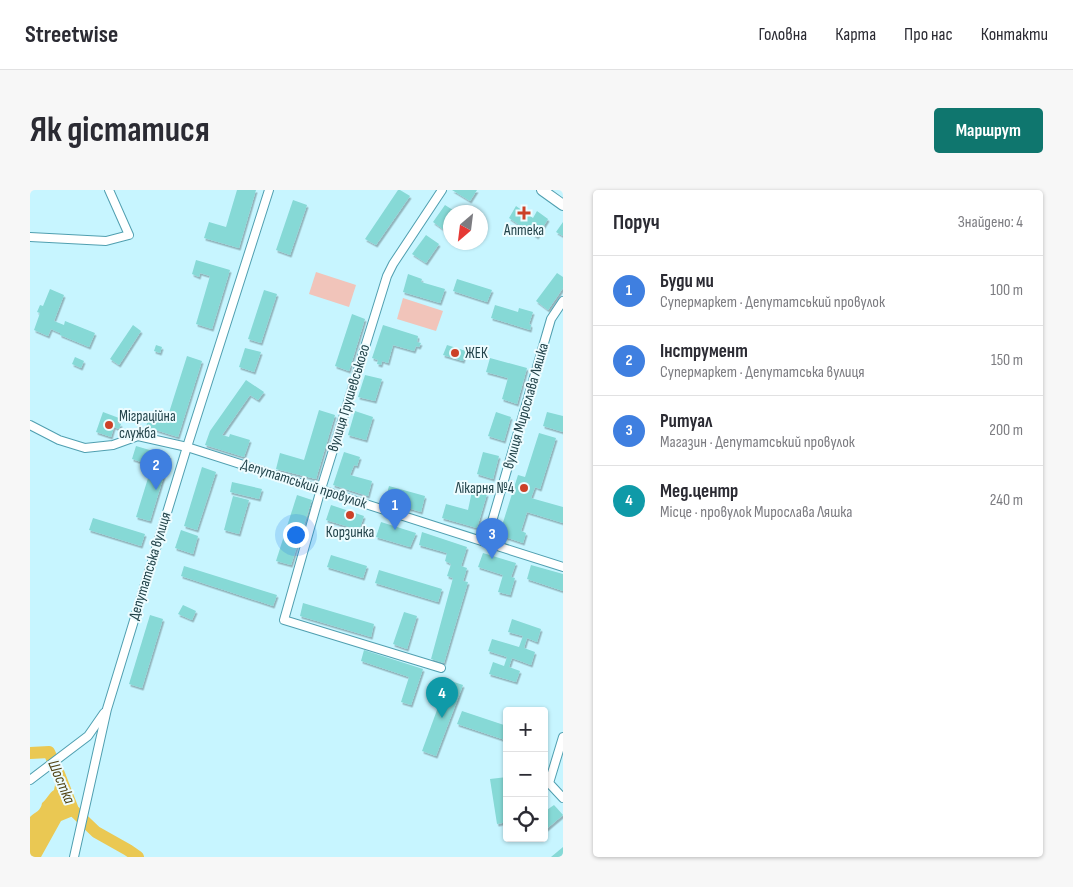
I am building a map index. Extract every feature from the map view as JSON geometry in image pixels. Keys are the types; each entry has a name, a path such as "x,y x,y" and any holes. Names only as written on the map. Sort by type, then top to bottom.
{"main road":[{"path":"542,190 563,205"}],"street":[{"path":"30,237 106,241 129,235 109,190"},
{"name":"Депутатська вулиця","path":"74,857 107,709 187,447 269,190"},
{"name":"вулиця Грушевського","path":"442,190 387,276 321,489 284,620 442,668"},
{"name":"вулиця Мирослава Ляшка","path":"486,542 551,319 563,301"},
{"name":"Депутатський провулок","path":"30,425 59,440 85,448 112,445 138,436 187,447 563,567"},
{"path":"30,780 88,736 107,709"},
{"path":"563,737 550,783 563,798"}],"shaded area":[{"path":"316,272 356,285 349,307 309,294"},
{"path":"403,298 443,311 436,331 397,319"}],"water":[{"name":"Шостка","path":"59,774 73,810 78,814 61,821 41,857 30,857 30,817 39,810 42,803 54,790"}],"building":[{"path":"237,190 256,190 239,248 204,238 209,222 226,227"},
{"path":"398,190 410,196 376,245 365,239"},
{"path":"452,190 477,190 470,201"},
{"path":"293,200 307,205 290,255 276,250"},
{"path":"516,206 533,218 537,211 548,219 537,237 509,218"},
{"path":"443,208 443,229 433,222"},
{"path":"563,222 563,236 556,232"},
{"path":"426,235 439,244 426,263 412,254"},
{"path":"196,260 230,270 212,329 196,324 210,276 200,273 199,277 192,274"},
{"path":"557,273 563,277 563,288 548,310 536,301"},
{"path":"408,274 422,279 421,282 445,289 440,303 403,292"},
{"path":"457,279 492,290 487,302 453,291"},
{"path":"50,289 64,295 54,321 64,325 65,321 95,333 89,347 60,335 60,333 51,329 48,336 34,330 40,313 37,312 40,305 43,306"},
{"path":"264,290 277,294 261,343 248,339"},
{"path":"495,305 518,312 519,308 533,312 529,324 531,325 530,330 491,318"},
{"path":"352,314 365,319 349,371 335,366"},
{"path":"133,325 141,331 119,365 110,359"},
{"path":"383,325 418,336 417,342 421,343 419,347 416,346 414,351 393,345 388,363 382,361 381,365 377,364 378,360 372,358"},
{"path":"156,345 162,347 160,353 154,351"},
{"name":"ЖЕК","path":"447,345 466,351 463,361 443,355"},
{"path":"245,348 261,352 254,372 239,367"},
{"path":"187,356 202,361 178,437 146,427 150,413 167,419"},
{"path":"75,357 84,361 81,368 72,364"},
{"path":"490,358 527,368 517,404 502,399 508,378 486,372"},
{"path":"365,375 382,379 375,401 358,397"},
{"path":"246,380 264,392 258,400 250,395 222,435 229,437 230,434 250,440 244,457 205,445 210,431"},
{"path":"319,410 335,415 316,479 276,469 280,453 304,460"},
{"path":"355,411 373,417 366,440 348,435"},
{"name":"Міграційна служба","path":"103,412 119,418 117,423 121,424 119,429 114,427 111,437 96,432"},
{"path":"496,412 511,417 504,441 488,436"},
{"path":"547,412 563,416 563,432 543,426"},
{"name":"Лікарня №4","path":"539,433 556,438 540,489 535,487 531,498 563,507 563,523 527,512 521,531 526,533 523,543 499,535 518,475 525,477"},
{"path":"136,446 170,456 150,521 136,517 153,462 145,460 144,463 132,459"},
{"path":"344,452 360,457 357,466 354,465 350,475 372,481 368,496 333,485"},
{"path":"483,452 499,456 493,479 477,474"},
{"path":"202,467 216,472 197,530 184,526"},
{"path":"232,482 262,489 259,499 230,492"},
{"path":"389,486 425,496 421,512 385,501"},
{"path":"472,491 487,494 477,528 442,518 446,504 468,510"},
{"path":"297,495 312,500 291,565 276,561"},
{"path":"233,496 249,500 239,534 224,530"},
{"path":"331,505 364,516 359,530 326,520"},
{"path":"93,518 145,534 141,546 89,530"},
{"path":"381,522 416,533 410,547 376,537"},
{"path":"181,530 198,536 193,554 175,548"},
{"path":"422,532 467,547 461,566 467,568 463,581 468,582 444,663 431,659 453,578 447,576 451,564 445,561 447,553 419,545"},
{"path":"483,553 516,563 511,577 515,578 510,595 498,592 503,575 478,567"},
{"path":"331,555 367,566 363,578 327,567"},
{"path":"531,565 563,574 563,591 527,579"},
{"path":"184,566 277,595 273,606 181,576"},
{"path":"379,570 442,589 438,602 375,583"},
{"path":"303,603 374,624 371,637 300,616"},
{"path":"183,605 196,611 192,620 178,614"},
{"path":"404,612 417,616 407,649 393,644"},
{"path":"150,615 163,619 142,688 129,684"},
{"path":"512,619 541,629 537,642 527,638 524,648 535,652 531,665 512,658 509,667 520,671 516,682 489,674 493,662 504,666 507,657 488,651 492,639 519,647 523,636 508,632"},
{"path":"364,650 423,669 411,705 401,702 409,677 361,661"},
{"path":"448,680 463,685 436,756 422,751"},
{"path":"462,711 503,725 503,739 457,724"},
{"path":"503,777 503,823 497,824 490,779"},
{"path":"554,805 563,815 548,828 548,809"},
{"path":"563,847 563,857 551,857"}],"waterway":[{"name":"Шостка","path":"30,753 49,752 73,810 96,832 138,857"}],"place":[{"name":"Аптека","path":"524,213"},
{"name":"ЖЕК","path":"455,353"},
{"name":"Міграційна служба","path":"109,425"},
{"name":"Лікарня №4","path":"524,488"},
{"name":"Інструмент","path":"156,490"},
{"name":"Корзинка","path":"350,515"},
{"name":"Буди ми","path":"395,530"},
{"name":"Ритуал","path":"492,559"},
{"name":"Мед.центр","path":"442,718"}]}
